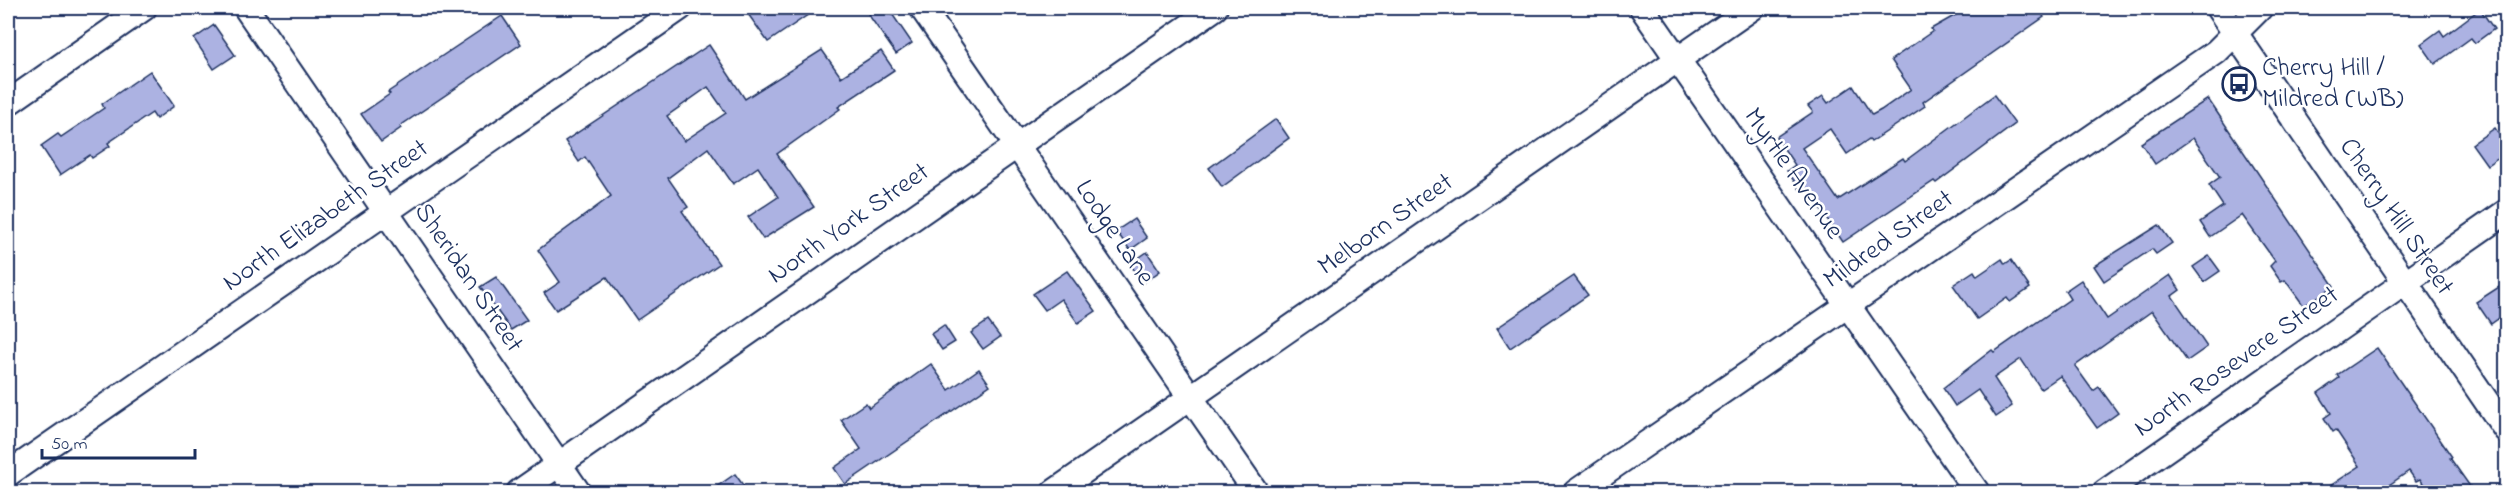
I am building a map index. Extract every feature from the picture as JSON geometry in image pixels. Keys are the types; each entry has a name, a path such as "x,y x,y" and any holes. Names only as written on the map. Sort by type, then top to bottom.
{"street":[{"path":"8,103 144,8"},
{"name":"Sheridan Street","path":"246,8 578,492"},
{"name":"North Elizabeth Street","path":"8,474 680,8"},
{"name":"Lodge Lane","path":"922,8 1256,492"},
{"name":"North York Street","path":"519,492 1016,144 1215,8"},
{"name":"Myrtle Avenue","path":"1642,8 1846,306 1977,492"},
{"name":"Melborn Street","path":"1054,492 1752,8"},
{"name":"Cherry Hill Street","path":"2218,8 2506,430"},
{"name":"Mildred Street","path":"1576,492 2216,52 2260,8"},
{"name":"North Rosevere Street","path":"2105,492 2506,212"}],"building":[{"path":"758,8 818,8 768,42 748,14"},
{"path":"878,8 888,8 912,43 896,54 868,14"},
{"path":"1968,8 2038,8 2044,17 1923,102 1925,106 1871,142 1869,139 1847,154 1830,129 1802,148 1838,200 1903,158 1905,161 1994,95 2015,124 1936,183 1934,181 1843,242 1806,188 1801,191 1787,171 1795,165 1776,137 1813,112 1808,106 1823,96 1828,103 1853,86 1872,115 1881,110 1911,89 1891,60 1933,31 1931,29"},
{"path":"2480,9 2494,29 2475,43 2471,38 2435,64 2421,44 2440,30 2444,36"},
{"path":"502,16 521,44 400,126 401,128 381,142 361,114 390,94 388,92"},
{"path":"214,25 235,55 214,69 194,39"},
{"path":"709,45 745,99 822,50 841,77 881,51 894,70 838,107 840,109 777,154 814,207 763,239 748,217 778,197 758,167 733,184 708,148 668,178 688,207 682,211 719,264 637,320 607,277 556,310 544,293 560,282 538,250 611,196 585,157 579,162 565,141","holes":["708,87 726,113 684,141 667,116"]},
{"path":"150,71 174,106 156,119 152,113 108,143 110,146 92,158 90,155 60,175 41,146 58,134 61,137 104,108 102,104"},
{"path":"2208,99 2334,286 2304,306 2285,280 2281,282 2270,266 2275,261 2242,215 2210,237 2200,222 2223,206 2209,185 2220,177 2193,138 2155,164 2141,143"},
{"path":"1276,119 1289,138 1222,187 1209,168"},
{"path":"2495,128 2506,145 2506,152 2487,165 2472,144"},
{"path":"1134,219 1147,238 1130,250 1116,231"},
{"path":"2159,225 2172,243 2156,254 2152,249 2104,281 2094,266"},
{"path":"1147,252 1160,271 1143,283 1130,264"},
{"path":"2209,256 2220,271 2204,282 2193,267"},
{"path":"2002,259 2005,264 2011,260 2030,288 2010,302 2007,298 1977,319 1953,285 1974,271 1977,276"},
{"path":"1067,271 1096,311 1078,323 1061,299 1045,310 1033,294"},
{"path":"2170,275 2180,290 2172,296 2207,347 2187,361 2152,311 2075,366 2093,391 2099,387 2118,413 2097,428 2060,376 2041,389 2021,359 1994,378 2012,406 1996,417 1978,390 1955,406 1943,388 1992,350 1994,352 2070,299 2065,291 2081,280 2107,319"},
{"path":"1574,276 1588,295 1510,348 1497,328"},
{"path":"496,277 527,320 511,330 480,287"},
{"path":"2499,287 2506,298 2506,313 2491,324 2476,302"},
{"path":"988,321 1000,337 983,349 971,333"},
{"path":"944,325 955,342 942,350 931,334"},
{"path":"2377,348 2474,492 2429,492 2420,479 2416,481 2409,471 2379,492 2373,485 2362,492 2321,492 2360,466 2336,430 2333,432 2324,418 2331,413 2318,393 2339,378 2337,375"},
{"path":"931,364 949,390 979,369 990,385 845,484 834,468 861,449 841,420 866,403 869,408"},
{"path":"735,474 748,492 709,492"}],"place":[{"name":"Cherry Hill / Mildred (WB)","path":"2239,84"}]}
